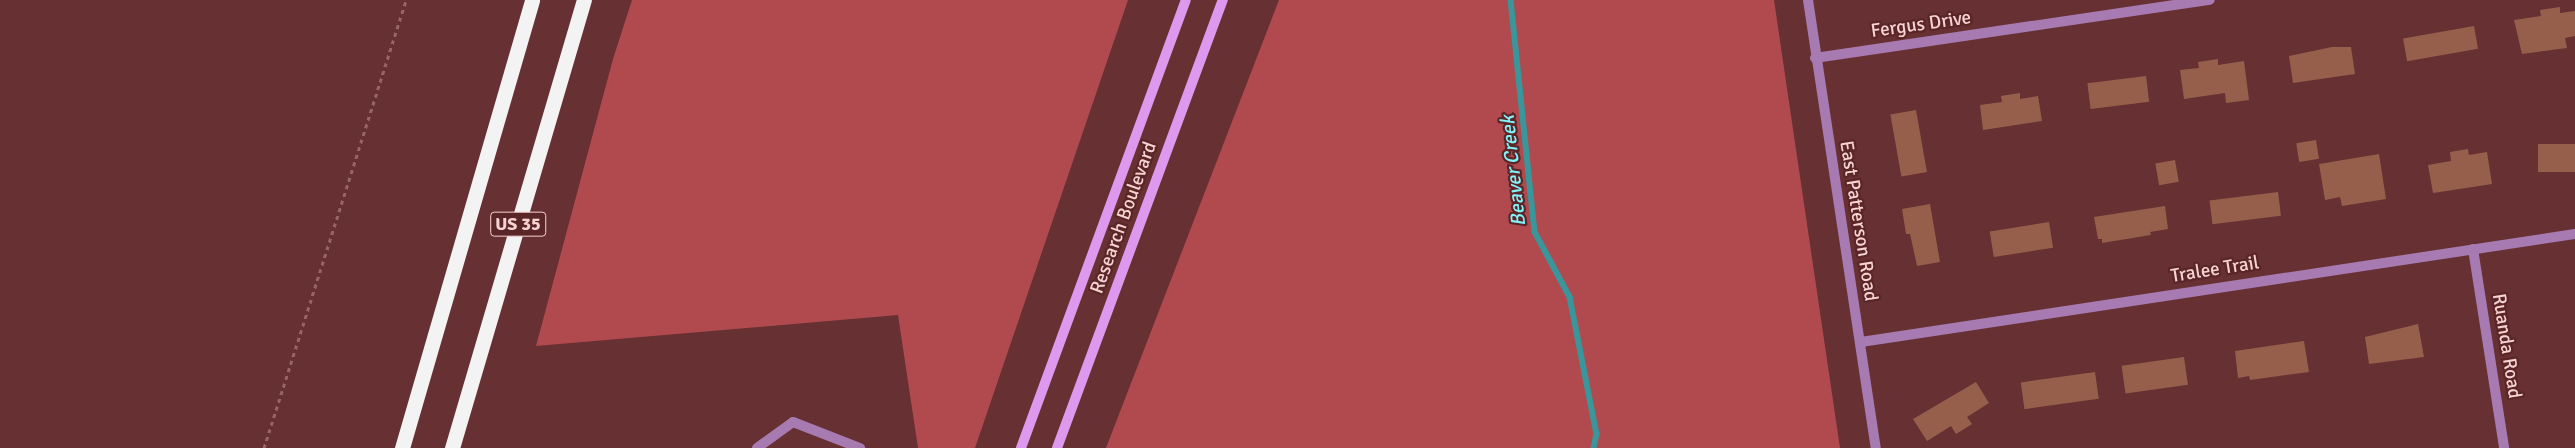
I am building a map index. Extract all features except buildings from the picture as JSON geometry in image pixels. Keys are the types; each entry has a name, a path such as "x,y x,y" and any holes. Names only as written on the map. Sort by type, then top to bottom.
{"highway":[{"name":"US 35","path":"402,448 532,0"},
{"name":"US 35","path":"452,448 584,0"}],"main road":[{"name":"Research Boulevard","path":"1021,448 1186,0"},
{"name":"Research Boulevard","path":"1057,448 1223,0"}],"street":[{"name":"East Patterson Road","path":"1808,0 1815,58 1861,342 1876,448"},
{"name":"Fergus Drive","path":"1815,58 2210,0"},
{"name":"Tralee Trail","path":"1861,342 2575,234"},
{"name":"Ruanda Road","path":"2473,249 2504,448"},
{"path":"757,448 794,422 860,448"}],"path":[{"path":"264,448 406,0"}],"shaded area":[{"path":"632,0 1128,0 975,448 918,448 898,315 536,346 613,59"},
{"path":"1279,0 1774,0 1840,448 1106,448"}],"waterway":[{"name":"Beaver Creek","path":"1511,0 1535,232 1570,297 1597,434 1594,448"}]}
